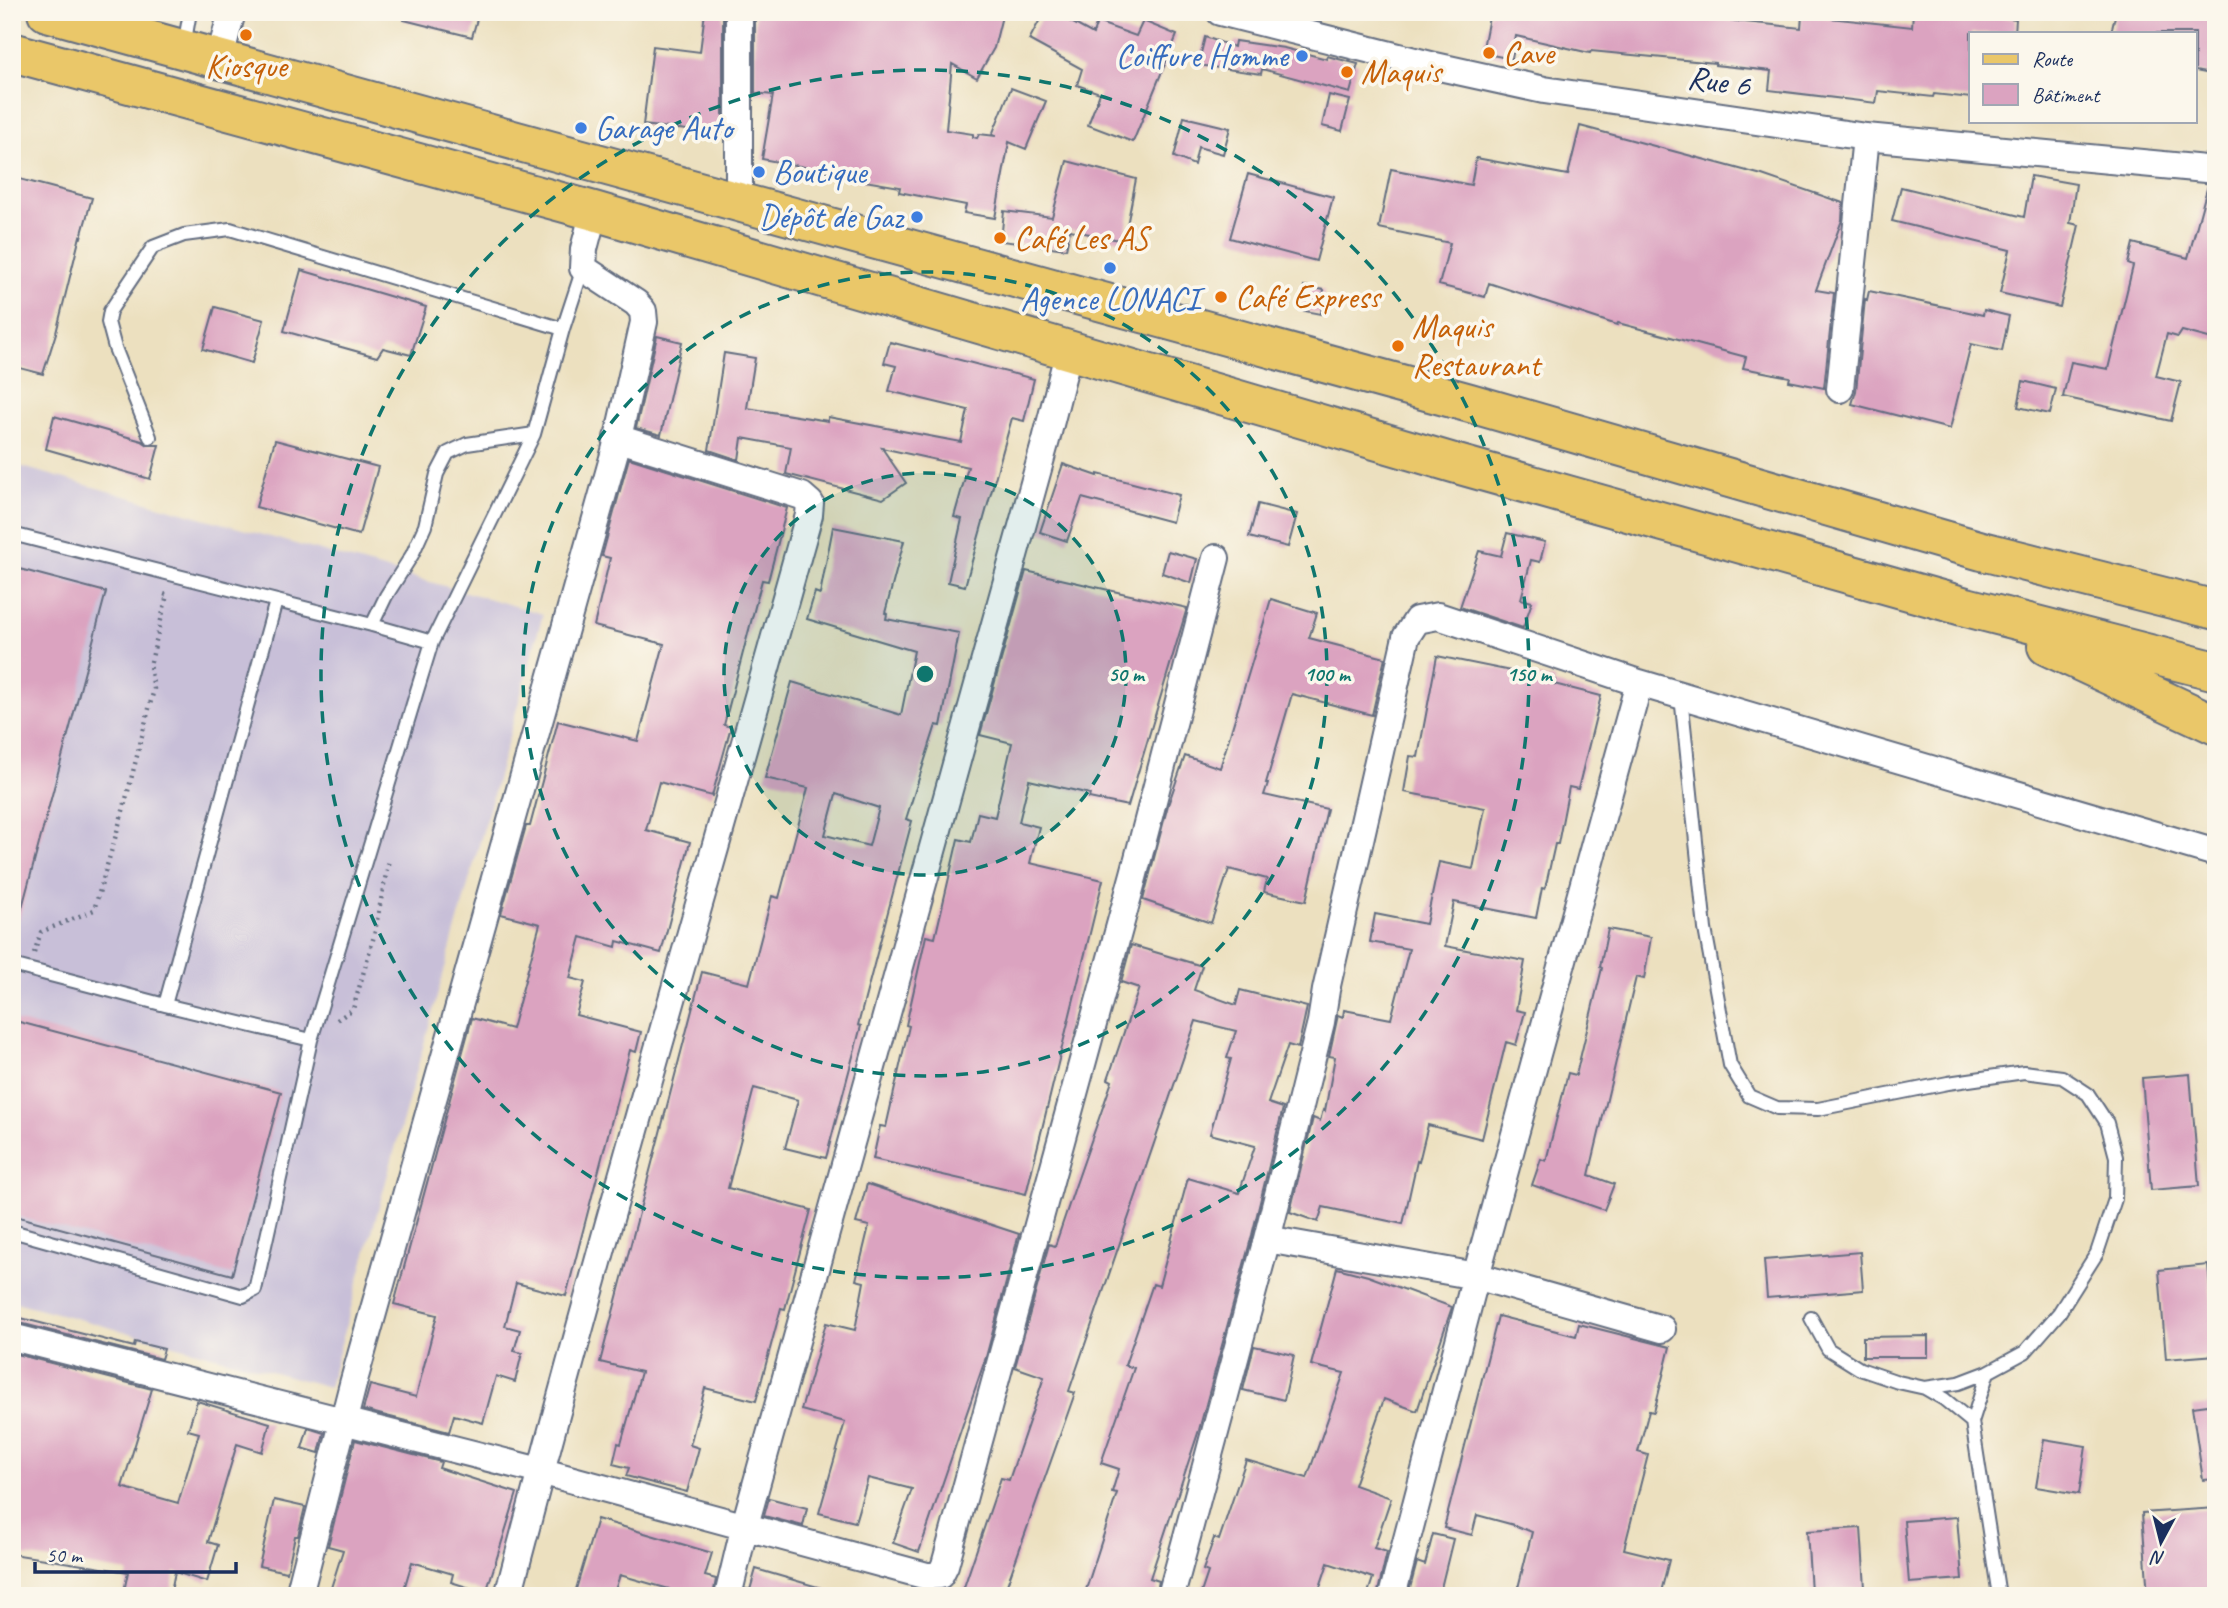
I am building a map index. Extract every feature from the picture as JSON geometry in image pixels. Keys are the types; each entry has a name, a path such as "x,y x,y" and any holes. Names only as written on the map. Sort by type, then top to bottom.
{"main road":[{"path":"61,14 219,60 1470,403 1982,551 2216,610"},
{"path":"12,52 594,211 1457,464 1966,607 2216,671"},
{"path":"2133,588 2216,598"},
{"path":"1966,607 2216,725"}],"street":[{"path":"219,60 232,12"},
{"path":"739,12 739,202"},
{"name":"Rue 6","path":"1220,12 1434,66 1544,90 1866,137 2216,170"},
{"path":"1840,389 1866,137"},
{"path":"299,1595 360,1357 615,451 644,322 643,311 636,303 583,268 584,249 594,211"},
{"path":"728,1596 745,1525 1069,350"},
{"path":"508,1596 540,1471 809,515 810,503 802,496 617,438"},
{"path":"12,1336 540,1471 928,1576 940,1574 945,1565 1134,874 1216,558"},
{"path":"1171,1596 1267,1239 1321,1022 1406,636 1417,620 1438,616 1681,695 2216,853"},
{"path":"1392,1596 1476,1276 1639,682"},
{"path":"1267,1239 1476,1276 1662,1329"}],"lane":[{"path":"183,50 190,12"},
{"path":"150,437 115,348 108,323 110,311 153,247 184,235 230,229 563,329"},
{"path":"12,1231 243,1296 255,1290 311,1040 432,642 534,433 583,268"},
{"path":"372,625 386,596 412,555 425,526 437,474 448,453 467,444 534,433"},
{"path":"12,534 432,642"},
{"path":"165,1005 276,601"},
{"path":"1681,695 1705,929 1730,1065 1749,1096 1777,1108 1818,1109 1948,1083 2024,1072 2062,1077 2088,1094 2107,1123 2116,1157 2115,1199 2096,1253 2059,1313 2025,1352 1989,1372 1959,1383 1925,1388"},
{"path":"12,965 311,1040"},
{"path":"1811,1318 1828,1349 1860,1369 1925,1388 1944,1399 1972,1422"},
{"path":"1989,1372 1972,1422 1999,1596"}],"shaded area":[{"path":"12,464 543,614 329,1387 12,1301"}],"building":[{"path":"405,12 479,12 472,37 404,20"},
{"path":"705,12 723,12 723,134 643,125 653,46 700,52"},
{"path":"755,12 1003,12 994,48 977,78 952,64 946,130 973,134 973,137 977,138 979,134 996,136 992,135 1011,88 1046,101 1026,149 1009,142 995,218 964,213 966,205 899,192 900,187 762,159 773,95 755,93"},
{"path":"1044,12 1053,12 1093,34 1097,22 1136,36 1143,21 1177,35 1133,142 1088,125 1100,93 1077,85 1082,69 1029,40"},
{"path":"1490,12 1673,12 1801,28 1802,15 1912,27 1913,12 1959,12 2016,19 2015,32 1969,32 1969,98 1878,91 1876,103 1769,90 1771,71 1715,63 1590,53 1516,36 1512,59 1482,53"},
{"path":"2116,12 2216,12 2216,75 2196,71 2196,32 2111,32"},
{"path":"1205,37 1234,47 1235,41 1284,48 1327,59 1327,56 1358,64 1350,93 1262,69 1261,74 1198,65"},
{"path":"1329,95 1350,100 1342,131 1322,126"},
{"path":"1184,117 1230,128 1223,154 1198,147 1194,165 1174,157"},
{"path":"1580,126 1762,175 1843,203 1842,220 1816,290 1834,293 1824,388 1789,381 1790,377 1743,368 1746,357 1618,323 1617,325 1489,283 1485,297 1439,285 1450,243 1379,228 1391,169 1471,185 1476,158 1568,175"},
{"path":"1067,161 1136,179 1124,241 1070,230 1066,249 1001,241 1004,211 1052,217"},
{"path":"1248,174 1333,197 1316,261 1230,238"},
{"path":"2031,176 2076,184 2070,223 2079,225 2060,307 2000,293 2010,250 1892,221 1901,187 2024,217"},
{"path":"12,177 92,198 43,374 12,366"},
{"path":"2208,185 2216,186 2216,340 2182,331 2178,337 2167,334 2156,376 2181,382 2171,421 2063,397 2071,362 2108,369 2133,266 2128,264 2133,243 2188,258"},
{"path":"301,270 426,307 411,355 383,348 377,357 284,331"},
{"path":"1304,286 1324,290 1321,314 1300,310"},
{"path":"1869,291 1983,315 1984,310 2009,316 2002,351 1971,344 1950,429 1852,404 1856,391 1865,299 1867,300"},
{"path":"215,307 264,320 252,363 203,349"},
{"path":"657,336 682,342 661,435 636,428"},
{"path":"890,342 1034,379 1024,421 1012,418 965,586 948,582 962,519 954,517 968,467 882,448 906,483 883,499 786,474 791,447 742,438 739,460 709,450 724,353 755,358 747,408 828,421 828,417 961,442 968,410 889,391 896,366 884,363"},
{"path":"2023,381 2056,389 2050,414 2018,407"},
{"path":"54,416 148,445 159,445 150,479 46,449"},
{"path":"275,440 378,467 359,535 256,507"},
{"path":"629,458 787,508 768,581 762,580 724,725 731,727 712,796 659,782 646,830 690,842 661,953 617,941 616,947 581,937 570,978 585,982 576,1015 641,1032 636,1052 630,1050 566,1296 516,1283 505,1326 520,1330 514,1351 522,1353 515,1382 496,1376 483,1423 454,1415 449,1432 363,1410 370,1385 416,1397 437,1315 394,1304 472,1018 512,1029 540,924 501,914 526,826 530,826 558,721 638,741 664,644 594,626 610,558 602,556"},
{"path":"1063,464 1098,476 1179,495 1172,522 1082,498 1067,541 1040,532"},
{"path":"1258,504 1297,514 1288,547 1249,537"},
{"path":"833,527 904,541 885,613 886,619 959,633 941,726 936,725 906,819 912,821 826,1158 785,1148 798,1100 754,1088 728,1188 811,1210 785,1309 781,1308 756,1401 705,1388 690,1445 699,1448 687,1492 626,1476 629,1468 613,1464 641,1372 600,1362 702,972 749,984 772,896 779,898 808,788 765,778 792,682 901,715 914,651 807,619 815,592 820,594","holes":["836,794 879,808 869,846 825,835"]},
{"path":"1507,533 1545,542 1540,562 1531,560 1521,599 1532,602 1523,628 1460,607 1479,551 1501,556"},
{"path":"1168,551 1197,559 1191,583 1162,573"},
{"path":"12,567 106,592 19,919 12,918"},
{"path":"1026,571 1187,608 1128,806 1089,798 1090,794 1029,780 1019,822 1039,827 1030,863 1103,880 1026,1194 873,1159 880,1126 886,1127 926,936 935,938 958,839 971,842 978,813 995,817 1012,743 980,735"},
{"path":"1271,599 1317,613 1309,638 1385,658 1372,715 1292,694 1264,795 1327,809 1306,901 1264,892 1267,879 1229,869 1211,923 1143,900 1168,805 1185,756 1220,768"},
{"path":"1437,656 1555,680 1554,684 1601,696 1578,789 1569,787 1558,844 1555,844 1536,918 1454,902 1445,946 1525,961 1516,1010 1525,1012 1516,1045 1506,1042 1482,1139 1428,1125 1403,1224 1323,1207 1318,1222 1290,1212 1313,1118 1320,1121 1323,1110 1325,1111 1335,1057 1329,1056 1338,1015 1343,1017 1344,1010 1391,1019 1409,949 1370,942 1375,914 1426,924 1439,862 1473,869 1485,808 1404,792 1410,756 1418,757"},
{"path":"1608,929 1651,937 1644,979 1636,977 1589,1175 1614,1184 1604,1210 1532,1185 1541,1159 1546,1161 1568,1073 1576,1075 1602,968 1600,967"},
{"path":"1131,945 1202,966 1194,990 1236,1005 1240,990 1307,1007 1298,1048 1288,1045 1268,1103 1283,1108 1252,1235 1199,1430 1150,1578 1159,1581 1156,1596 1084,1596 1117,1493 1112,1492 1119,1469 1101,1463 1134,1368 1125,1365 1153,1284 1159,1286 1188,1178 1239,1193 1255,1146 1210,1134 1231,1059 1227,1058 1236,1031 1196,1021 1069,1391 1075,1393 1003,1596 961,1596 1001,1478 1009,1480 1044,1377 1015,1367 1049,1244 1055,1246 1112,1081 1108,1079 1139,988 1121,982"},
{"path":"12,1020 281,1092 232,1275 12,1215"},
{"path":"2190,1074 2199,1186 2151,1190 2142,1078"},
{"path":"867,1184 1019,1234 986,1357 919,1552 893,1543 912,1489 868,1478 855,1522 819,1513 845,1422 801,1410 826,1323 855,1330 864,1282 856,1280 869,1226 856,1223"},
{"path":"1860,1252 1863,1290 1767,1298 1764,1260"},
{"path":"2208,1265 2216,1355 2166,1359 2159,1270"},
{"path":"1337,1268 1368,1276 1452,1307 1417,1411 1384,1399 1354,1485 1391,1498 1374,1548 1387,1552 1377,1596 1367,1596 1373,1578 1328,1563 1317,1596 1200,1596 1208,1572 1203,1570 1214,1538 1219,1540 1246,1460 1307,1478 1344,1373 1311,1365"},
{"path":"1498,1316 1576,1336 1579,1324 1670,1347 1654,1412 1649,1411 1638,1452 1648,1455 1624,1549 1669,1560 1660,1596 1516,1596 1532,1532 1477,1515 1472,1535 1444,1528"},
{"path":"17,1317 134,1347 135,1342 164,1349 161,1359 16,1322"},
{"path":"1928,1336 1928,1357 1863,1357 1863,1337"},
{"path":"1254,1346 1294,1355 1284,1400 1243,1390"},
{"path":"12,1353 152,1389 122,1487 178,1503 199,1433 188,1430 197,1401 270,1423 262,1452 237,1444 208,1542 218,1545 207,1582 175,1572 170,1596 123,1596 128,1572 12,1554"},
{"path":"2216,1404 2216,1479 2203,1480 2192,1407"},
{"path":"308,1428 324,1433 319,1453 302,1448"},
{"path":"2044,1439 2086,1446 2079,1494 2036,1487"},
{"path":"355,1440 441,1462 439,1468 517,1493 486,1593 451,1582 453,1574 412,1562 402,1596 347,1596 330,1591 343,1550 328,1546"},
{"path":"769,1498 807,1508 803,1526 764,1516"},
{"path":"274,1500 305,1507 287,1572 259,1566"},
{"path":"2216,1508 2216,1596 2148,1596 2142,1513"},
{"path":"1957,1517 1962,1579 1909,1583 1904,1521"},
{"path":"597,1519 712,1553 705,1576 716,1579 713,1596 667,1596 669,1589 620,1575 613,1596 574,1596"},
{"path":"1861,1528 1865,1588 1811,1591 1807,1531"},
{"path":"1433,1534 1453,1539 1439,1596 1408,1596 1417,1562 1425,1565"},
{"path":"756,1569 828,1590 827,1596 744,1596 746,1589 750,1590"}],"place":[{"name":"Kiosque","path":"246,35"},
{"name":"Cave","path":"1489,53"},
{"name":"Coiffure Homme","path":"1302,56"},
{"name":"Maquis","path":"1347,72"},
{"name":"Garage Auto","path":"581,128"},
{"name":"Boutique","path":"759,172"},
{"name":"Dépôt de Gaz","path":"917,217"},
{"name":"Café Les AS","path":"1000,238"},
{"name":"Agence LONACI","path":"1110,268"},
{"name":"Café Express","path":"1221,297"},
{"name":"Maquis Restaurant","path":"1398,346"}]}
